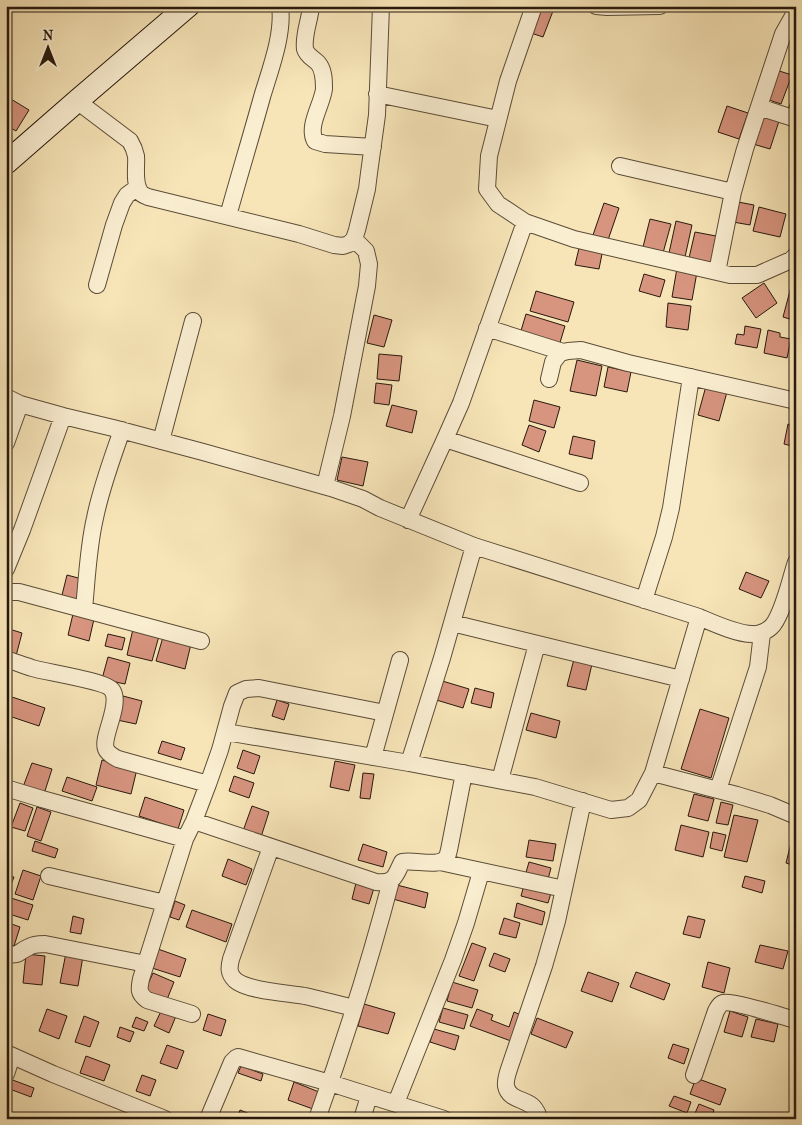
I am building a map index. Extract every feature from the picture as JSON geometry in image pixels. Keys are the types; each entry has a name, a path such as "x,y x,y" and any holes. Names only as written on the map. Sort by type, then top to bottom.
{"street":[{"path":"6,163 188,6"},
{"path":"228,216 280,28 280,6"},
{"path":"311,6 305,48 307,54 322,69 324,79 324,90 312,129 315,141 325,144 373,147"},
{"path":"77,101 130,141 136,156 136,179 141,194 299,234 334,246 343,246 349,244 354,239 367,189 376,115 381,6"},
{"path":"534,6 508,80 489,156 487,189 498,204 525,222 574,239 730,275 757,275 791,260 796,255"},
{"path":"596,6 660,6"},
{"path":"717,272 733,192 745,149 783,34 796,11"},
{"path":"377,94 498,119"},
{"path":"759,107 796,119"},
{"path":"620,166 733,192"},
{"path":"97,284 122,203 127,195 138,187"},
{"path":"408,520 461,403 525,222"},
{"path":"325,486 342,416 367,286 369,264 366,251 354,239"},
{"path":"161,441 193,321"},
{"path":"487,328 563,352 581,350 796,401"},
{"path":"548,379 553,362 563,352"},
{"path":"644,600 671,508 691,377"},
{"path":"6,443 13,400 63,416 122,430 325,486 363,499 408,520 474,546 751,634 762,633 772,626 780,611 796,562"},
{"path":"6,569 63,416"},
{"path":"84,609 95,519 101,492 122,430"},
{"path":"446,439 580,483"},
{"path":"409,763 474,546"},
{"path":"6,592 19,592 201,641"},
{"path":"226,732 409,763 535,787 611,810 628,808 640,800 653,773 699,617"},
{"path":"452,623 681,680"},
{"path":"718,790 758,667 762,633"},
{"path":"500,780 537,644"},
{"path":"6,659 32,668 106,685 112,689 114,697 114,705 105,742 106,750 111,755 118,759 208,784"},
{"path":"373,757 400,660"},
{"path":"192,1014 147,1000 139,990 185,839 208,784 237,693 246,689 259,688 385,712"},
{"path":"440,862 446,858 449,850 464,773"},
{"path":"653,773 795,813"},
{"path":"6,788 42,800 185,839"},
{"path":"538,1119 536,1110 531,1105 514,1098 509,1093 506,1081 557,921 583,801"},
{"path":"194,821 376,882 384,883 391,881 396,876 402,862 408,860 429,863 440,862 564,889"},
{"path":"271,847 231,959 229,970 231,975 236,981 254,988 304,996 354,1008"},
{"path":"405,1110 481,872"},
{"path":"49,876 165,903"},
{"path":"316,1119 330,1083 354,1008 391,881"},
{"path":"6,954 15,955 29,946 45,944 146,964"},
{"path":"694,1075 716,1011 723,1002 796,1020"},
{"path":"6,1074 9,1055 165,1119"},
{"path":"208,1119 232,1062 236,1058 242,1058 330,1083 405,1110 444,1119"},
{"path":"362,1119 369,1096"}],"building":[{"path":"539,6 553,11 543,37 528,32"},
{"path":"776,70 792,75 781,104 766,99"},
{"path":"796,86 796,111 788,110"},
{"path":"6,96 29,110 16,131 6,125"},
{"path":"727,106 748,113 739,139 718,132"},
{"path":"761,116 779,121 770,149 753,144"},
{"path":"738,202 754,205 750,225 733,222"},
{"path":"604,203 619,208 608,240 593,235"},
{"path":"759,207 786,214 780,237 753,231"},
{"path":"650,219 671,224 663,253 643,247"},
{"path":"676,221 692,225 685,257 669,253"},
{"path":"695,232 716,236 711,263 689,258"},
{"path":"580,244 603,249 599,269 575,265"},
{"path":"677,268 697,272 692,300 672,297"},
{"path":"644,274 665,280 660,297 639,291"},
{"path":"764,283 777,303 756,318 742,298"},
{"path":"791,287 796,289 796,310 793,320 783,317"},
{"path":"536,291 574,302 568,322 530,311"},
{"path":"668,303 691,306 688,330 666,327"},
{"path":"526,314 565,326 559,346 520,334"},
{"path":"374,315 392,320 384,347 367,343"},
{"path":"745,326 761,329 757,348 735,344 737,334 744,335"},
{"path":"768,330 780,333 780,337 791,339 787,358 764,353"},
{"path":"379,354 402,356 399,381 377,379"},
{"path":"577,360 602,366 596,396 570,391"},
{"path":"608,367 631,372 627,392 604,387"},
{"path":"376,383 392,385 389,405 374,403"},
{"path":"706,386 727,392 719,421 698,415"},
{"path":"534,400 560,407 554,428 529,421"},
{"path":"796,404 796,420 792,419"},
{"path":"392,405 417,411 412,433 386,426"},
{"path":"788,424 796,426 796,447 784,444"},
{"path":"529,425 546,431 539,452 522,445"},
{"path":"573,436 595,441 592,459 569,454"},
{"path":"342,457 368,462 363,486 337,480"},
{"path":"746,572 769,581 761,598 739,589"},
{"path":"67,575 82,579 76,603 61,599"},
{"path":"73,614 94,619 89,641 68,635"},
{"path":"6,628 22,633 16,656 6,653"},
{"path":"133,629 159,636 152,661 127,655"},
{"path":"108,634 125,638 122,650 105,646"},
{"path":"163,637 191,644 185,669 156,661"},
{"path":"108,657 130,663 125,684 102,679"},
{"path":"574,659 592,664 586,690 567,686"},
{"path":"439,680 469,689 463,708 433,699"},
{"path":"475,688 494,693 491,708 471,703"},
{"path":"6,695 45,708 39,726 6,715"},
{"path":"123,696 142,701 136,724 117,720"},
{"path":"277,700 289,704 284,720 272,716"},
{"path":"700,709 729,718 711,778 681,769"},
{"path":"531,713 560,721 556,738 526,730"},
{"path":"162,741 185,748 181,760 158,753"},
{"path":"243,750 260,756 254,774 237,768"},
{"path":"102,760 137,769 131,794 96,785"},
{"path":"335,761 355,765 349,791 330,787"},
{"path":"32,763 52,769 44,794 23,787"},
{"path":"363,773 374,774 370,799 360,798"},
{"path":"234,776 254,783 249,798 229,791"},
{"path":"67,777 97,787 92,801 62,791"},
{"path":"694,794 714,799 708,821 688,816"},
{"path":"145,797 184,810 178,829 139,816"},
{"path":"721,802 733,805 728,825 716,823"},
{"path":"20,803 33,808 25,831 11,827"},
{"path":"252,806 269,812 261,837 243,831"},
{"path":"37,807 51,812 41,841 27,836"},
{"path":"734,815 758,820 747,862 724,857"},
{"path":"681,825 709,832 703,857 675,850"},
{"path":"713,832 726,835 722,851 710,848"},
{"path":"793,835 796,836 796,866 786,863"},
{"path":"529,840 556,844 553,861 526,857"},
{"path":"35,841 58,849 55,858 32,851"},
{"path":"363,844 387,852 383,867 358,860"},
{"path":"228,859 252,869 246,885 222,876"},
{"path":"529,862 551,868 547,883 525,876"},
{"path":"23,870 41,876 33,900 15,894"},
{"path":"6,875 14,877 6,898"},
{"path":"745,876 765,881 762,893 742,887"},
{"path":"356,883 374,888 369,904 352,899"},
{"path":"397,885 428,893 425,908 393,899"},
{"path":"524,885 551,893 548,903 521,896"},
{"path":"11,898 33,905 28,920 6,913"},
{"path":"175,901 185,905 179,920 170,917"},
{"path":"517,903 545,912 542,925 514,917"},
{"path":"192,910 232,924 226,942 186,927"},
{"path":"73,916 84,919 81,934 70,932"},
{"path":"688,916 705,920 700,938 683,934"},
{"path":"504,918 520,923 516,938 499,934"},
{"path":"6,922 20,927 14,946 6,943"},
{"path":"472,943 486,948 474,981 459,976"},
{"path":"760,945 788,951 783,969 755,962"},
{"path":"158,949 186,959 180,977 152,968"},
{"path":"66,953 83,956 78,986 60,983"},
{"path":"494,953 510,959 505,972 489,966"},
{"path":"26,954 45,956 42,985 23,983"},
{"path":"708,962 730,968 724,993 702,987"},
{"path":"588,972 619,983 612,1002 581,991"},
{"path":"636,972 670,984 664,1000 630,987"},
{"path":"153,973 174,982 166,1002 144,993"},
{"path":"452,982 478,990 472,1008 447,1001"},
{"path":"364,1004 395,1013 388,1034 358,1026"},
{"path":"443,1008 468,1015 464,1029 439,1022"},
{"path":"47,1009 67,1016 59,1039 39,1031"},
{"path":"162,1009 176,1016 169,1033 154,1026"},
{"path":"477,1009 493,1015 491,1020 509,1027 514,1012 521,1015 511,1041 470,1026"},
{"path":"730,1011 748,1017 742,1037 724,1032"},
{"path":"208,1014 226,1020 221,1036 203,1030"},
{"path":"84,1016 99,1022 90,1047 75,1042"},
{"path":"136,1017 148,1022 144,1031 132,1027"},
{"path":"537,1018 573,1032 566,1048 531,1034"},
{"path":"756,1019 778,1024 774,1042 751,1037"},
{"path":"120,1027 134,1032 130,1042 117,1037"},
{"path":"434,1029 459,1036 455,1050 430,1042"},
{"path":"673,1044 689,1049 684,1064 668,1058"},
{"path":"167,1045 184,1051 177,1069 160,1063"},
{"path":"86,1056 110,1065 104,1081 80,1073"},
{"path":"241,1066 263,1074 261,1081 238,1073"},
{"path":"142,1075 156,1080 150,1096 136,1091"},
{"path":"696,1078 726,1089 720,1105 690,1094"},
{"path":"10,1079 34,1088 31,1097 7,1088"},
{"path":"294,1082 319,1092 313,1109 288,1100"},
{"path":"674,1096 691,1102 687,1113 669,1106"},
{"path":"699,1104 714,1110 711,1119 693,1118"},
{"path":"240,1110 260,1118 237,1119"}]}
